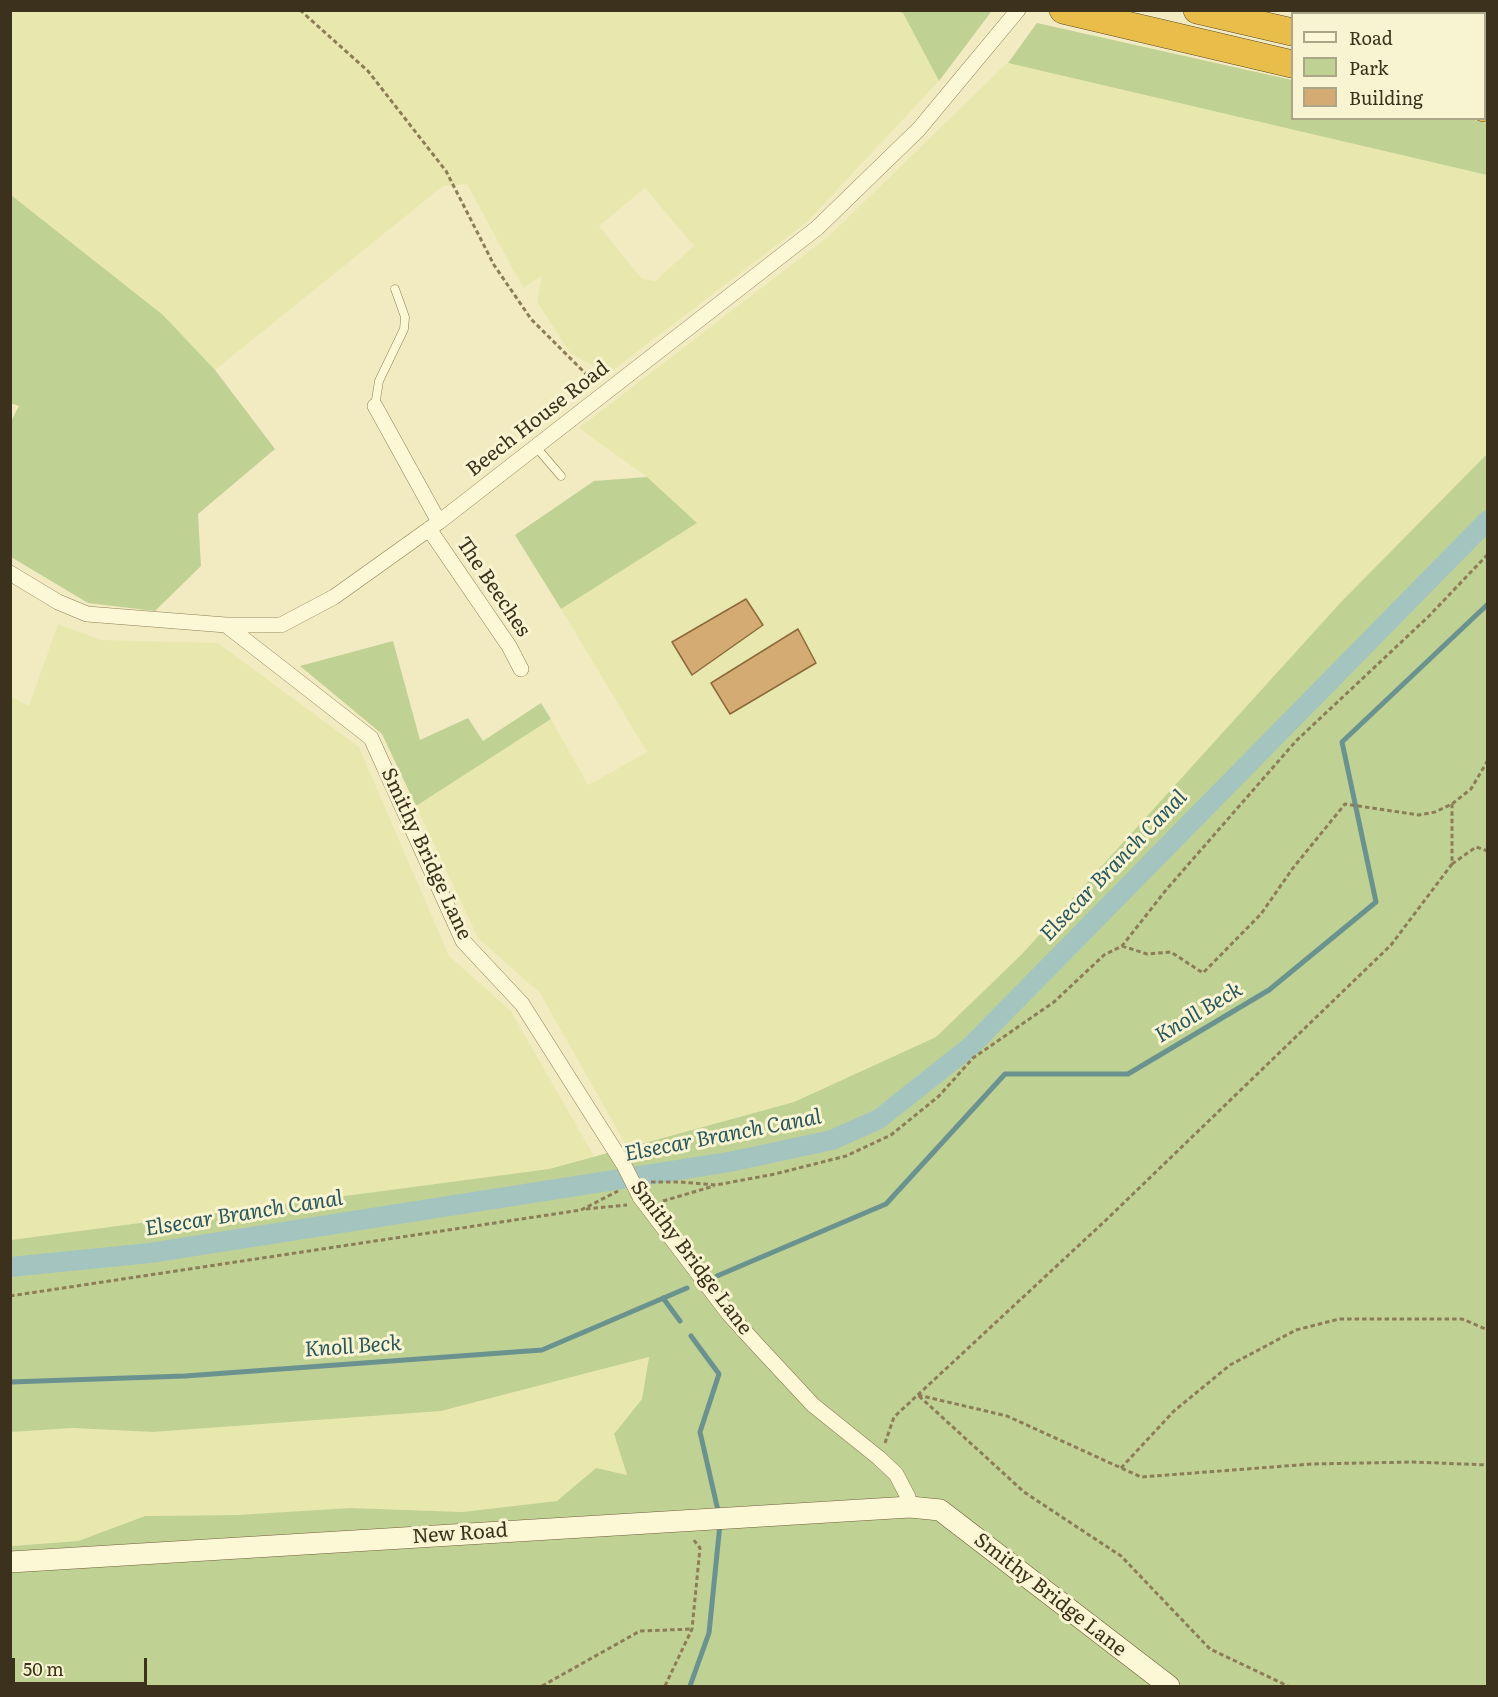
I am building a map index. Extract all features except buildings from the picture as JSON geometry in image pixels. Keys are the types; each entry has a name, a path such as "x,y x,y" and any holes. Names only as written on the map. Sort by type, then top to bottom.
{"highway":[{"path":"1063,10 1291,64"},
{"path":"1197,10 1291,32"}],"main road":[{"name":"New Road","path":"10,1562 910,1507"},
{"name":"Smithy Bridge Lane","path":"910,1507 940,1510 1169,1686"}],"street":[{"name":"Beech House Road","path":"10,573 58,602 87,614 226,625 281,625 334,597 434,526 817,228 919,129 1018,10"},
{"name":"The Beeches","path":"375,406 434,526 509,646 520,669"},
{"name":"Smithy Bridge Lane","path":"226,625 371,738 463,941 522,1004 624,1165 728,1313 813,1405 896,1474 908,1497 910,1507"}],"lane":[{"path":"375,406 379,381 404,329 405,317 395,289"},
{"path":"536,447 561,476"}],"path":[{"path":"300,10 376,80 446,171 494,265 531,320 605,393"},
{"path":"643,1190 657,1181 716,1185 775,1174 846,1156 891,1135 939,1096 973,1058 1054,1002 1104,955 1122,946 1166,890 1296,741 1429,616 1488,554"},
{"path":"1122,946 1147,954 1171,952 1203,973 1261,914 1298,861 1344,804 1419,815 1435,812 1452,804 1472,789 1488,760"},
{"path":"1452,804 1452,864"},
{"path":"879,1458 894,1417 1105,1221 1391,945 1452,864 1476,847 1488,850"},
{"path":"10,1296 581,1210 624,1188"},
{"path":"1121,1468 1174,1411 1230,1365 1296,1330 1339,1319 1462,1319 1488,1330"},
{"path":"918,1395 1008,1416 1141,1477 1312,1464 1413,1462 1488,1465"},
{"path":"918,1395 1024,1492 1121,1556 1210,1649 1288,1686"},
{"path":"665,1686 692,1629 700,1548 680,1521"},
{"path":"542,1686 640,1631 692,1629"}],"green space":[{"path":"984,10 991,12 939,81 903,13 894,11"},
{"path":"10,11 894,11 903,13 939,81 807,222 608,374 570,353 537,302 542,276 523,288 467,184 443,186 215,370 163,315 11,195","holes":["645,188 694,246 655,281 642,279 599,226"]},
{"path":"1334,11 1487,11 1487,46 1486,12"},
{"path":"1037,23 1291,80 1291,120 1474,120 1487,123 1487,175 1008,63"},
{"path":"1007,63 1487,175 1487,454 1341,602 1022,954 936,1037 794,1102 627,1147 540,993 478,938 416,806 551,719 588,785 647,752 561,609 696,523 647,477 579,428 829,236"},
{"path":"11,195 163,315 215,370 275,449 198,514 201,566 155,611 88,603 11,557 11,421 19,406 10,403"},
{"path":"1487,454 1487,1686 11,1686 11,1546 78,1541 145,1516 237,1515 350,1508 462,1512 557,1501 596,1468 627,1475 614,1434 642,1399 649,1357 441,1411 153,1432 73,1428 11,1432 11,1240 549,1169 794,1102 936,1037 1022,954 1341,602"},
{"path":"647,477 697,523 561,609 515,535 594,481"},
{"path":"58,624 101,640 218,643 359,747 449,956 511,1011 594,1156 549,1169 11,1240 10,696 29,706"},
{"path":"393,641 420,740 468,718 483,741 541,703 551,719 416,806 382,734 300,666"},
{"path":"649,1357 642,1399 614,1434 627,1475 596,1468 557,1501 462,1512 350,1508 237,1515 145,1516 77,1541 11,1546 11,1432 73,1428 153,1432 441,1411"}],"waterway":[{"name":"Elsecar Branch Canal","path":"10,1267 150,1253 729,1162 832,1140 879,1119 971,1046 1488,520"},
{"name":"Knoll Beck","path":"717,1276 886,1204 1005,1074 1128,1074 1269,990 1376,902 1342,742 1488,604"},
{"name":"Knoll Beck","path":"10,1382 185,1376 542,1350 687,1288"},
{"path":"663,1298 680,1321"},
{"path":"691,1336 719,1374 700,1432 719,1515"},
{"path":"690,1686 709,1633 720,1524"}]}
